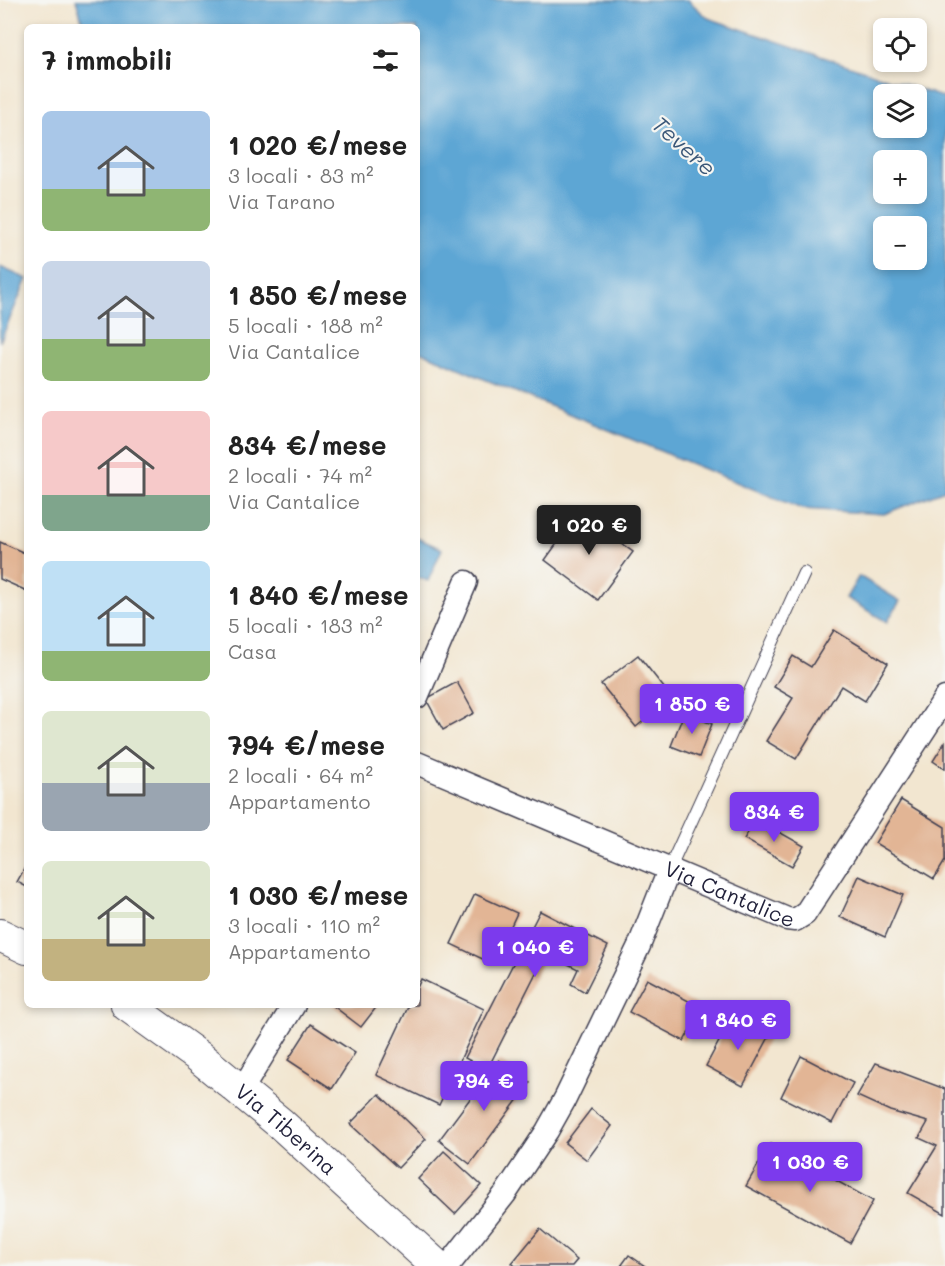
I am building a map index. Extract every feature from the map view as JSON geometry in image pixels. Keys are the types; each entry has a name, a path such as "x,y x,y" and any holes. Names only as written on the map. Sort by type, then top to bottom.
{"main road":[{"path":"0,935 24,947"},
{"name":"Via Tiberina","path":"131,1008 242,1091 437,1266"}],"street":[{"path":"420,690 466,582"},
{"name":"Via Cantalice","path":"420,764 787,919 800,918 805,914 945,698"},
{"path":"448,1266 505,1194 548,1131 639,946 669,870"},
{"path":"242,1091 292,1008"}],"lane":[{"path":"669,870 804,573"}],"water":[{"name":"Tevere","path":"76,0 688,0 708,18 904,84 873,84 873,138 927,138 927,92 945,98 945,490 884,514 802,509 420,351 420,24 83,24"},
{"path":"0,267 24,278 24,286 0,342"},
{"path":"420,539 442,549 428,581 420,578"},
{"path":"859,576 900,601 887,622 846,598"}],"building":[{"path":"579,513 633,552 598,600 545,560"},
{"path":"0,542 24,553 24,590 0,579"},
{"path":"834,630 888,663 865,701 841,686 796,759 766,741 793,698 774,687 793,656 811,667"},
{"path":"638,655 672,698 636,727 601,684"},
{"path":"457,682 474,713 443,730 426,699"},
{"path":"684,713 712,724 699,757 671,746"},
{"path":"945,742 945,769 933,761"},
{"path":"901,800 945,827 945,861 934,879 875,843"},
{"path":"756,819 804,846 792,866 744,839"},
{"path":"24,869 24,886 17,882"},
{"path":"859,876 903,895 885,937 840,917"},
{"path":"475,894 517,913 493,964 451,944"},
{"path":"540,911 608,946 585,992 571,984 578,969 546,953 487,1070 465,1058"},
{"path":"421,979 484,1009 439,1105 376,1075 408,1008 420,1008"},
{"path":"647,979 702,1008 684,1041 629,1012"},
{"path":"336,1008 376,1008 361,1027"},
{"path":"732,1017 769,1037 743,1086 706,1066"},
{"path":"311,1024 355,1053 332,1089 288,1060"},
{"path":"801,1056 853,1083 832,1123 781,1097"},
{"path":"499,1060 530,1083 470,1164 439,1140"},
{"path":"876,1063 945,1089 945,1214 908,1193 937,1146 919,1138 928,1122 890,1111 857,1096"},
{"path":"379,1094 426,1139 398,1168 350,1124"},
{"path":"591,1109 612,1126 587,1160 565,1143"},
{"path":"770,1144 873,1201 850,1243 746,1186"},
{"path":"444,1151 481,1185 455,1214 418,1179"},
{"path":"540,1229 577,1260 572,1266 515,1266 512,1263"},
{"path":"629,1255 645,1266 621,1266"}]}
